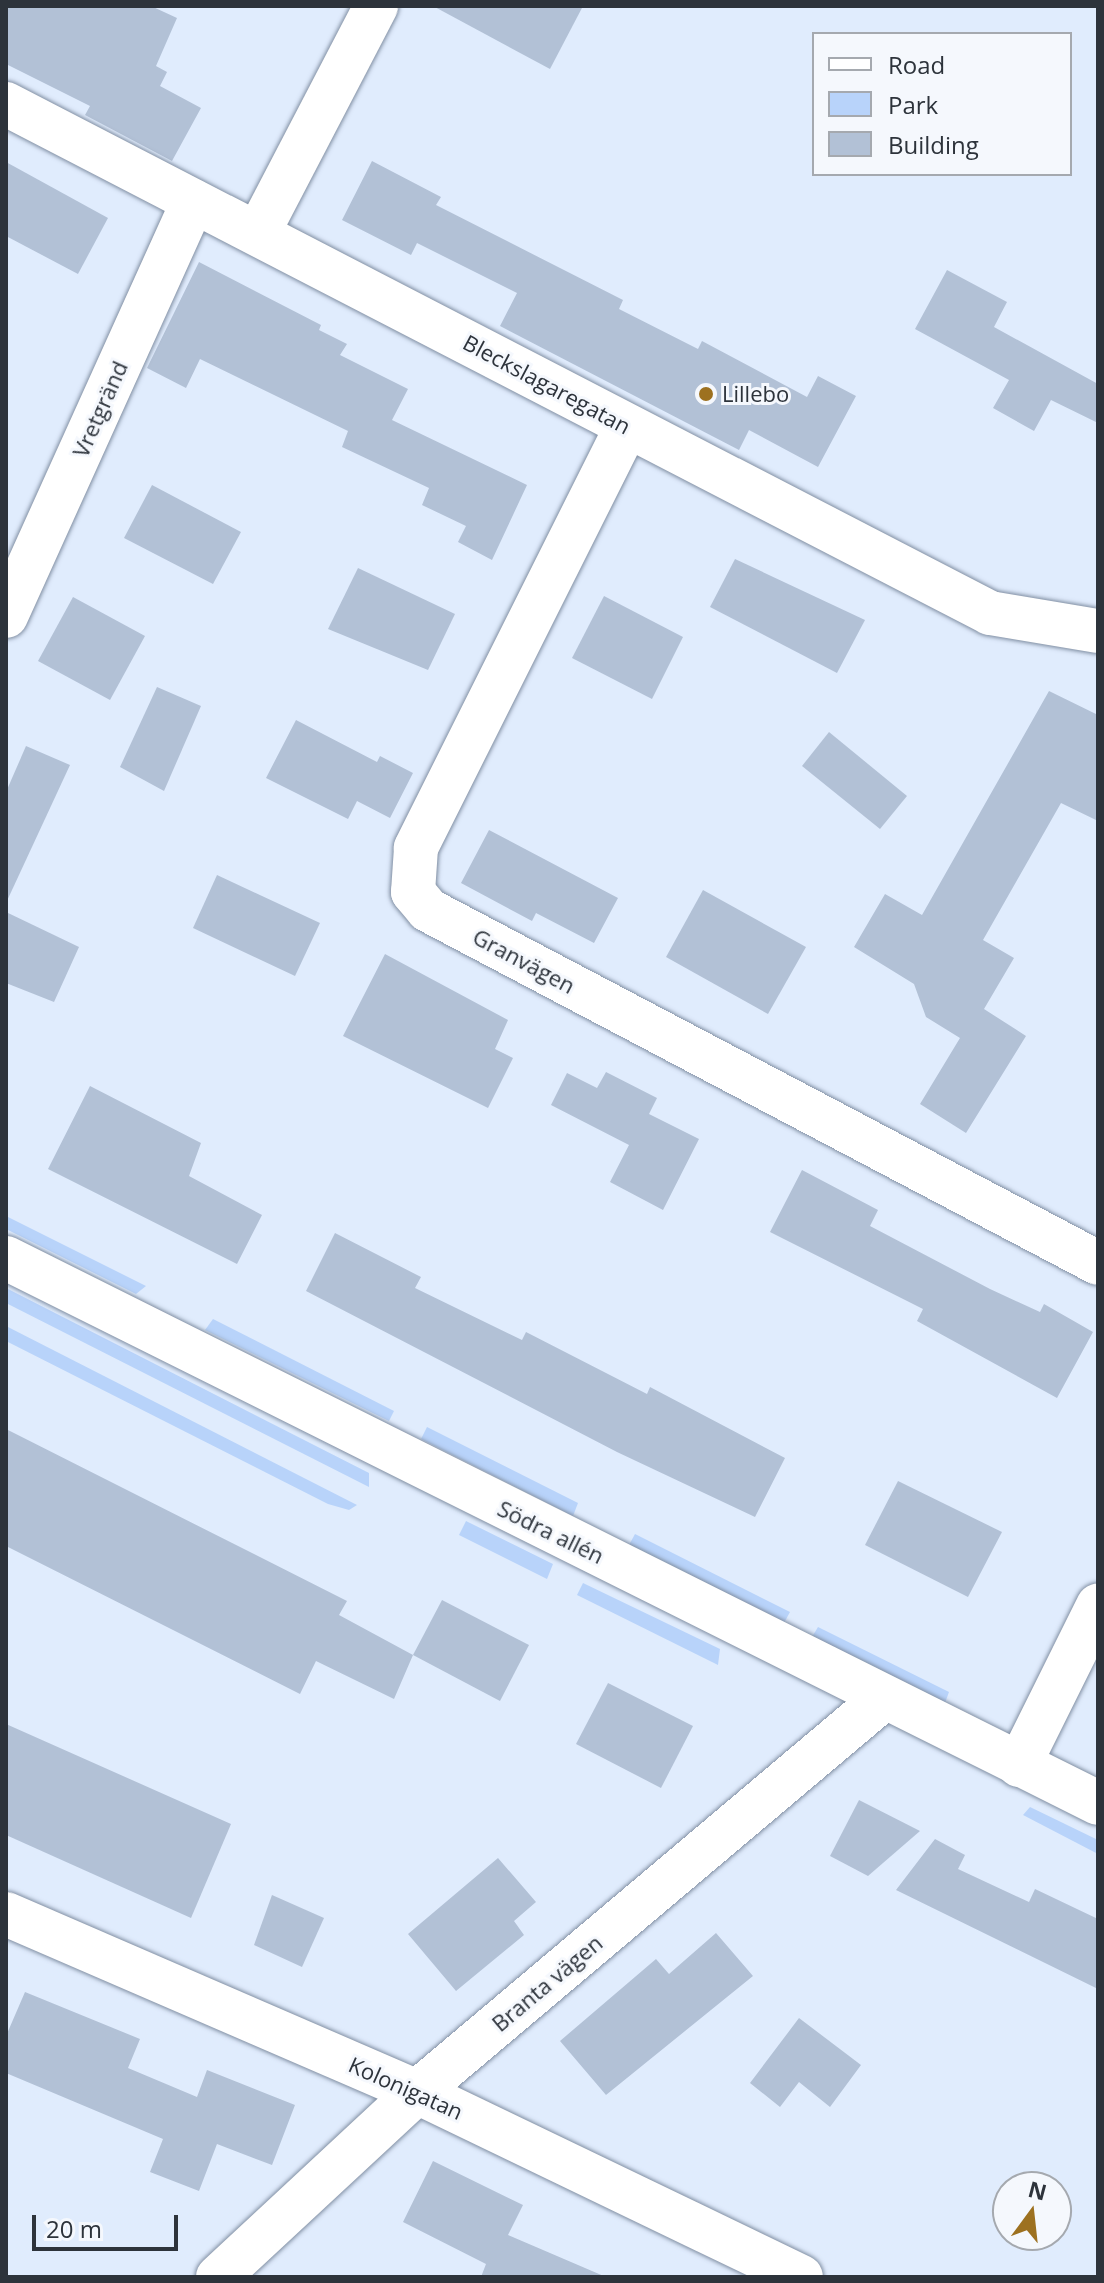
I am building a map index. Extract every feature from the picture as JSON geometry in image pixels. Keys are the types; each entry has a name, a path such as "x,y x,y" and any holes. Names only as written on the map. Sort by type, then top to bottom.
{"street":[{"path":"258,233 376,6"},
{"name":"Bleckslagaregatan","path":"6,104 990,613 1098,631"},
{"name":"Vretgränd","path":"6,616 193,201"},
{"name":"Granvägen","path":"627,426 416,848 413,892 428,910 1098,1263"},
{"name":"Södra allén","path":"6,1258 1098,1803"},
{"path":"1019,1765 1098,1606"},
{"name":"Branta vägen","path":"218,2277 417,2092 884,1698"},
{"name":"Kolonigatan","path":"6,1914 417,2092 801,2277"}],"green space":[{"path":"6,1216 146,1286 136,1294 6,1229"},
{"path":"6,1288 369,1473 369,1487 6,1303"},
{"path":"213,1319 394,1411 389,1421 205,1330"},
{"path":"6,1326 357,1505 349,1510 328,1504 6,1341"},
{"path":"427,1427 578,1503 573,1516 421,1439"},
{"path":"466,1521 553,1564 547,1579 459,1535"},
{"path":"635,1534 790,1612 784,1623 629,1545"},
{"path":"583,1583 720,1649 718,1665 577,1595"},
{"path":"818,1627 949,1692 945,1703 812,1637"},
{"path":"1030,1807 1098,1840 1098,1854 1023,1815"}],"building":[{"path":"6,6 151,6 177,18 156,66 167,72 160,86 201,108 172,161 85,115 90,106 6,64"},
{"path":"433,6 583,6 550,69"},
{"path":"372,161 441,197 436,205 623,300 619,309 698,349 702,341 807,397 818,376 856,396 818,467 749,430 739,450 500,326 517,293 417,243 411,255 342,220"},
{"path":"6,162 108,218 78,274 6,236"},
{"path":"199,262 321,325 319,330 347,344 340,355 408,389 392,420 527,485 492,560 458,542 466,526 422,505 429,488 342,447 348,431 200,359 186,388 147,368"},
{"path":"947,270 1007,302 994,327 1098,384 1098,423 1051,400 1034,431 993,408 1009,380 915,329"},
{"path":"152,485 241,532 213,584 124,538"},
{"path":"735,559 865,620 837,673 710,607"},
{"path":"358,568 455,614 428,670 328,629"},
{"path":"604,596 683,637 652,699 572,658"},
{"path":"73,597 145,636 110,700 38,661"},
{"path":"157,687 201,706 164,791 120,767"},
{"path":"1049,691 1098,715 1098,821 1061,803 983,940 1014,958 984,1009 1026,1036 966,1133 920,1104 960,1038 926,1017 914,984 854,947 885,894 922,915"},
{"path":"296,720 377,762 380,756 413,773 390,818 357,801 348,819 266,778"},
{"path":"829,732 907,796 880,829 802,766"},
{"path":"26,746 70,765 6,903 6,792"},
{"path":"489,830 618,898 594,943 536,913 532,921 461,883"},
{"path":"217,875 320,923 295,976 193,928"},
{"path":"703,890 806,947 768,1014 666,957"},
{"path":"6,912 79,947 54,1002 6,983"},
{"path":"385,954 508,1020 495,1049 513,1058 488,1108 343,1036"},
{"path":"606,1072 657,1098 649,1114 699,1139 663,1210 610,1182 629,1145 551,1105 567,1073 597,1088"},
{"path":"90,1086 201,1143 189,1176 262,1215 237,1264 48,1169"},
{"path":"802,1170 878,1210 870,1226 990,1289 1040,1312 1044,1304 1093,1332 1057,1398 917,1321 923,1309 770,1232"},
{"path":"335,1233 421,1277 415,1288 522,1340 526,1332 647,1394 650,1387 785,1458 755,1517 617,1452 306,1291"},
{"path":"6,1429 347,1601 339,1615 413,1655 394,1699 316,1661 300,1694 6,1546"},
{"path":"898,1481 1002,1532 968,1597 865,1545"},
{"path":"442,1600 529,1645 500,1701 413,1655"},
{"path":"608,1683 693,1726 661,1788 576,1744"},
{"path":"6,1724 231,1824 191,1918 6,1835"},
{"path":"859,1800 920,1831 868,1876 830,1856"},
{"path":"935,1839 965,1855 958,1869 1029,1902 1035,1889 1098,1919 1098,1989 896,1890"},
{"path":"498,1858 536,1902 514,1921 524,1935 456,1991 408,1934"},
{"path":"272,1895 324,1918 302,1967 254,1945"},
{"path":"716,1933 753,1976 606,2095 560,2041 656,1959 669,1974"},
{"path":"25,1992 140,2039 128,2068 197,2097 207,2070 295,2105 272,2165 217,2144 199,2191 150,2172 163,2139 6,2073 6,2036"},
{"path":"799,2018 861,2065 830,2107 799,2082 780,2107 750,2083"},
{"path":"433,2161 523,2205 508,2235 606,2277 481,2277 486,2264 403,2222"}],"place":[{"name":"Lillebo","path":"706,394"}]}
